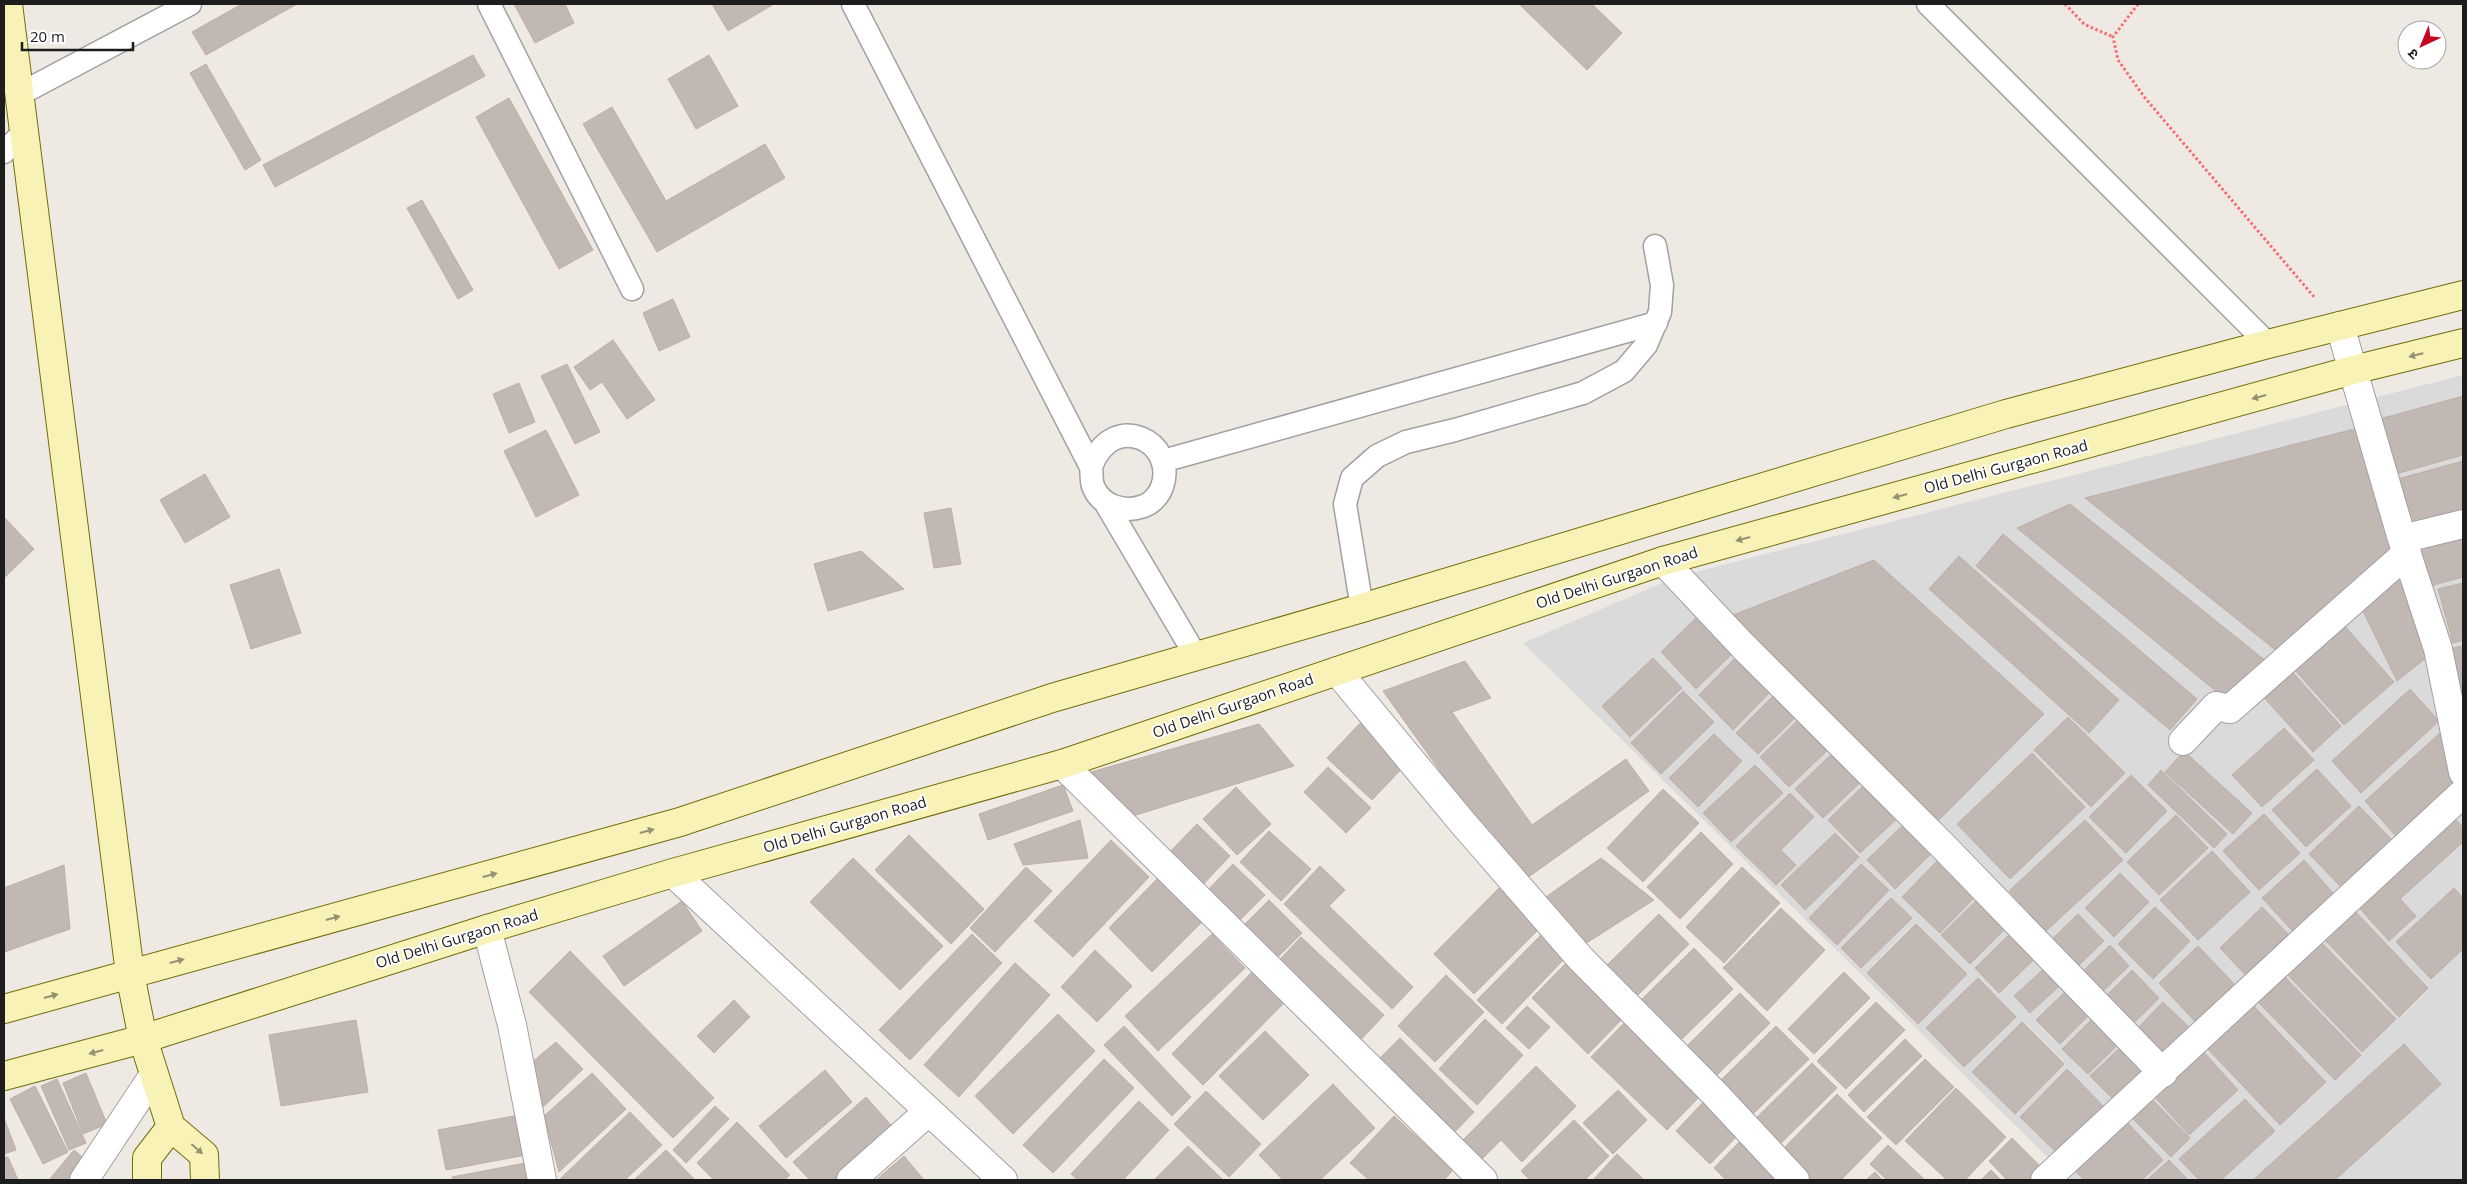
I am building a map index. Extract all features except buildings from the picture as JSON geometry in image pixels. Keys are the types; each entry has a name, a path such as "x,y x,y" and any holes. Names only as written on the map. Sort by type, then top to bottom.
{"main road":[{"path":"8,4 130,974 143,1039 153,1076 171,1127 204,1155 204,1180"},
{"path":"4,1009 680,822 1052,698 1362,608 2006,414 2268,344 2463,295"},
{"name":"Old Delhi Gurgaon Road","path":"4,1076 143,1039 487,929 673,873 1062,764 1664,561 2353,370 2463,343"},
{"path":"147,1180 146,1158 171,1127"}],"street":[{"path":"2340,326 2405,546 2438,649 2463,772"},
{"path":"2183,741 2216,706 2230,710 2405,546 2463,524"},
{"path":"1664,561 1742,646 1943,846 2163,1073"},
{"path":"1338,671 1462,822 1581,959 1715,1094 1795,1180"},
{"path":"1062,764 1483,1180"},
{"path":"2045,1180 2163,1073 2254,985 2463,793"},
{"path":"673,873 1003,1180"},
{"path":"487,929 512,1025 542,1180"},
{"path":"84,1180 153,1076"},
{"path":"851,1180 929,1111"}],"lane":[{"path":"20,94 190,4"},
{"path":"488,4 632,289"},
{"path":"853,4 1091,467 1094,487 1105,502 1196,656"},
{"path":"1928,4 2268,344"},
{"path":"4,152 24,132"},
{"path":"1362,608 1345,504 1352,478 1377,456 1406,442 1455,430 1583,393 1624,370 1646,345 1660,312 1662,284 1655,246"},
{"path":"1164,462 1656,323"},
{"path":"1091,467 1097,452 1109,440 1125,435 1141,438 1155,447 1164,462 1165,478 1160,492 1149,504 1135,509 1119,509 1105,502"}],"path":[{"path":"2065,4 2084,24 2112,37"},
{"path":"2112,37 2138,4"},
{"path":"2112,37 2118,60 2146,98 2340,326"}],"shaded area":[{"path":"2463,375 2463,1180 2071,1180 1523,643 1676,577"}]}
